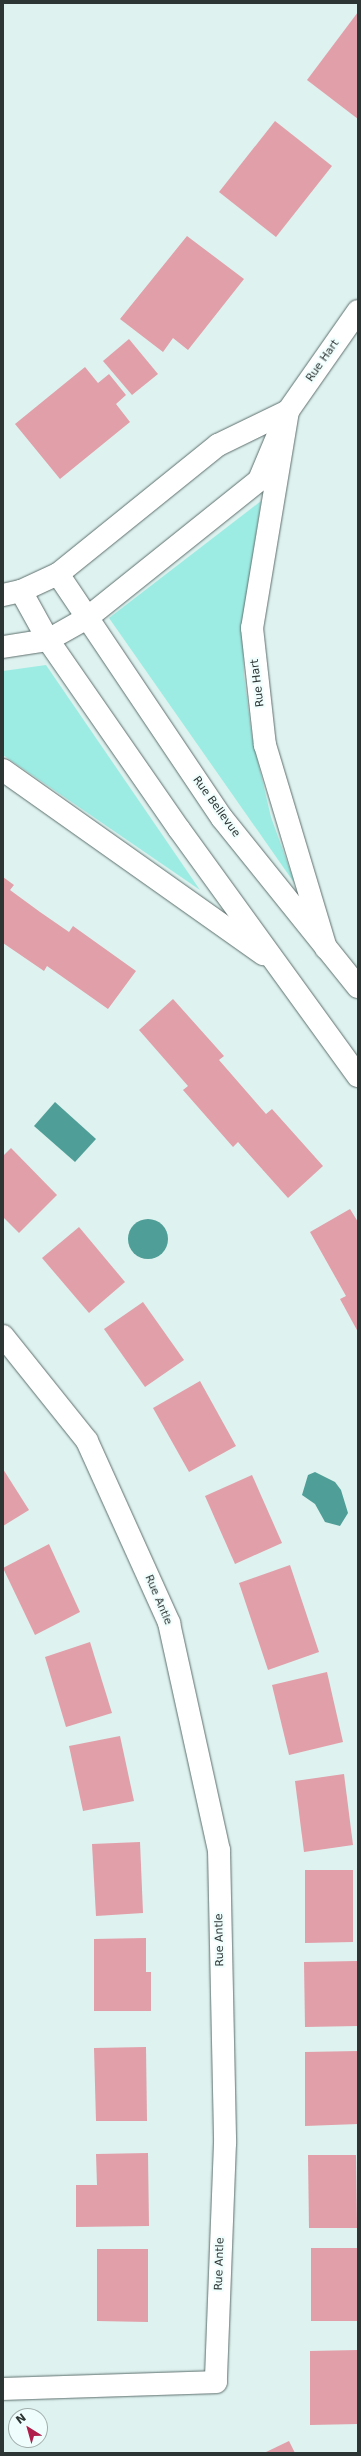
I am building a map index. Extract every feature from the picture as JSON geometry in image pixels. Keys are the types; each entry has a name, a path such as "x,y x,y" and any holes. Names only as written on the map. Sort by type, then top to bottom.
{"street":[{"name":"Rue Hart","path":"87,618 259,480 288,411 358,311"},
{"name":"Rue Hart","path":"58,574 218,445 288,411"},
{"name":"Rue Hart","path":"288,411 252,628 265,745 326,948"},
{"path":"58,574 12,593 48,640 358,1076"},
{"name":"Rue Bellevue","path":"58,574 222,818 358,987"},
{"path":"3,647 48,640 87,618"},
{"path":"3,770 278,965"},
{"name":"Rue Antle","path":"3,1336 87,1441 169,1623 219,1850 224,2143 216,2382 3,2389"}],"shaded area":[{"path":"261,501 242,627 244,676 252,737 271,817 295,884 109,618"},
{"path":"46,665 200,890 3,755 3,671"},
{"path":"55,1102 96,1139 75,1162 34,1126"},
{"path":"152,1219 159,1222 165,1228 168,1239 167,1247 159,1256 152,1259 144,1259 137,1256 129,1247 128,1235 131,1228 140,1220"},
{"path":"315,1472 335,1482 341,1490 348,1513 340,1526 325,1522 315,1504 302,1495 308,1475"}],"building":[{"path":"358,12 358,119 307,80"},
{"path":"275,121 332,166 276,237 219,192"},
{"path":"187,236 244,279 188,350 173,338 163,352 120,319"},
{"path":"129,339 158,374 132,395 103,361"},
{"path":"85,367 98,383 109,374 126,395 116,404 130,422 60,479 15,424"},
{"path":"3,877 14,885 10,890 40,912 69,932 73,926 136,971 108,1009 47,966 44,971 3,943"},
{"path":"173,999 224,1056 219,1060 266,1114 272,1109 323,1166 288,1198 238,1142 233,1147 183,1090 188,1086 139,1030"},
{"path":"11,1148 57,1195 19,1233 3,1217 3,1156"},
{"path":"350,1209 358,1222 358,1332 340,1299 346,1296 310,1232"},
{"path":"79,1227 125,1282 89,1313 42,1258"},
{"path":"143,1302 184,1360 145,1387 104,1329"},
{"path":"200,1381 236,1446 189,1472 153,1408"},
{"path":"3,1469 29,1510 3,1526"},
{"path":"252,1475 282,1543 235,1564 205,1496"},
{"path":"49,1544 80,1612 35,1635 3,1568"},
{"path":"290,1565 319,1652 268,1670 239,1583"},
{"path":"90,1642 112,1713 66,1727 45,1657"},
{"path":"327,1672 343,1742 289,1755 272,1685"},
{"path":"120,1736 134,1801 83,1811 69,1746"},
{"path":"344,1774 353,1845 304,1852 295,1781"},
{"path":"140,1842 143,1913 96,1916 92,1844"},
{"path":"305,1870 353,1870 353,1942 305,1943"},
{"path":"146,1938 146,1972 151,1972 151,2011 94,2011 94,1939"},
{"path":"357,1961 358,2026 305,2027 304,1962"},
{"path":"146,2047 147,2121 96,2121 94,2048"},
{"path":"358,2051 358,2124 305,2126 305,2052"},
{"path":"148,2153 149,2226 76,2227 76,2185 97,2185 96,2154"},
{"path":"308,2155 356,2155 357,2228 309,2228"},
{"path":"311,2248 358,2248 358,2321 311,2321"},
{"path":"97,2249 148,2249 148,2322 97,2321"},
{"path":"358,2350 358,2424 310,2425 310,2351"},
{"path":"289,2441 295,2453 264,2453"}]}
